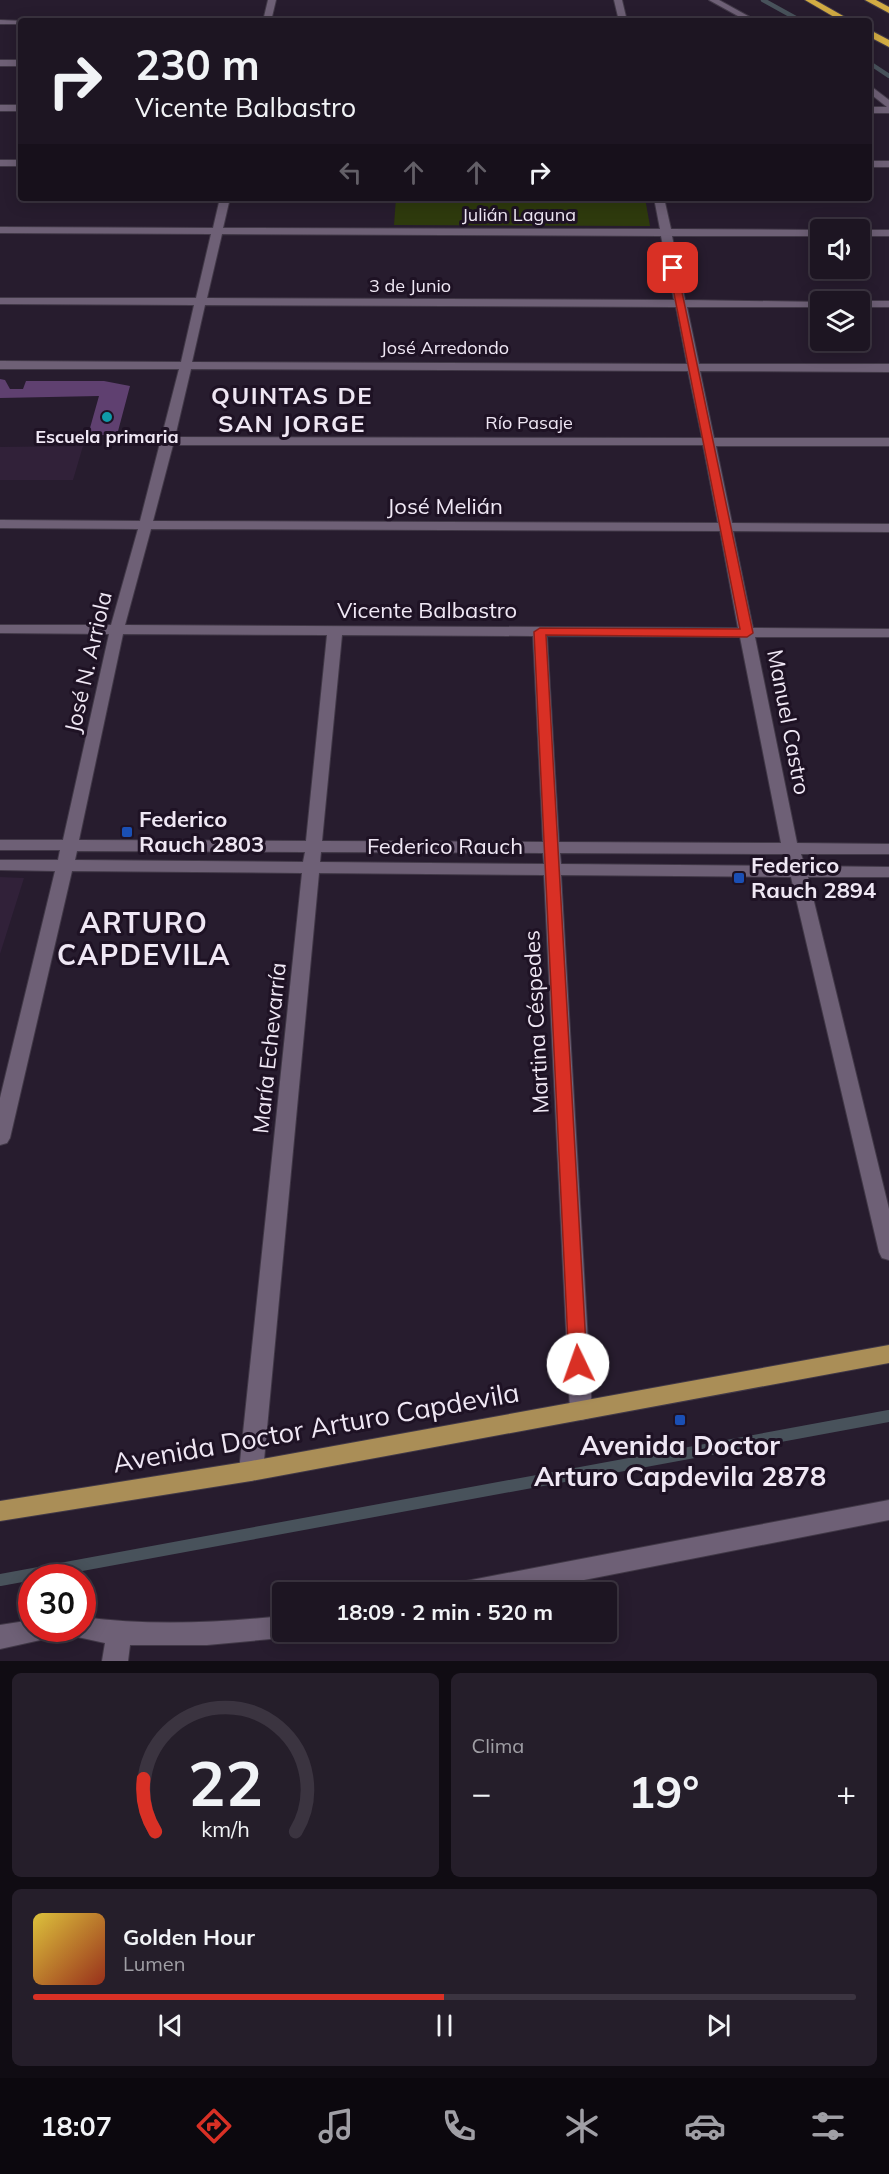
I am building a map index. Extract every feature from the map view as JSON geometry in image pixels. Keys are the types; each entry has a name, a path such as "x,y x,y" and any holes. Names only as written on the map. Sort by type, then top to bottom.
{"highway":[{"path":"809,0 842,18"},
{"path":"868,0 889,10"},
{"path":"872,34 889,44"}],"main road":[{"name":"Avenida Doctor Arturo Capdevila","path":"0,1511 252,1471 889,1354"}],"street":[{"path":"268,18 272,0"},
{"path":"618,0 622,18"},
{"path":"713,0 747,18"},
{"path":"0,22 18,22"},
{"path":"0,63 18,63"},
{"path":"872,90 889,105"},
{"path":"0,108 18,108"},
{"path":"872,110 889,110"},
{"path":"0,163 18,163"},
{"path":"872,164 889,164"},
{"name":"José N. Arriola","path":"0,1138 4,1108 70,845 117,630 168,441 224,201"},
{"name":"Manuel Castro","path":"659,201 786,834 798,871 889,1252"},
{"name":"Julián Laguna","path":"0,230 810,233"},
{"path":"870,233 889,233"},
{"name":"3 de Junio","path":"0,302 810,304"},
{"path":"870,304 889,304"},
{"name":"José Arredondo","path":"0,365 889,368"},
{"name":"Río Pasaje","path":"168,441 889,442"},
{"name":"José Melián","path":"0,524 889,528"},
{"name":"Vicente Balbastro","path":"0,629 889,633"},
{"name":"María Echevarría","path":"252,1471 335,630"},
{"name":"Martina Céspedes","path":"540,632 581,1411"},
{"name":"Federico Rauch","path":"0,845 889,849"},
{"name":"Federico Rauch","path":"0,865 889,872"},
{"path":"518,1582 889,1510"},
{"path":"96,1631 119,1635 177,1636 272,1628"},
{"path":"0,1637 18,1634"},
{"path":"115,1661 119,1635"}],"shaded area":[{"path":"83,446 73,480 0,480 0,447"},
{"path":"0,877 24,878 0,954"}],"green space":[{"path":"396,201 646,201 650,226 394,225"}],"building":[{"name":"Escuela primaria","path":"0,379 5,380 10,389 23,389 26,381 104,381 130,386 117,435 88,435 99,396 0,398"}],"waterway":[{"path":"763,0 796,18"},
{"path":"872,65 889,76"},
{"path":"0,1580 889,1416"}],"place":[{"name":"Escuela primaria","path":"107,417"},
{"name":"Federico Rauch 2803","path":"127,832"},
{"name":"Federico Rauch 2894","path":"739,878"},
{"name":"Avenida Doctor Arturo Capdevila 2878","path":"680,1420"}],"district":[{"name":"QUINTAS DE SAN JORGE","path":"292,410"},
{"name":"ARTURO CAPDEVILA","path":"144,939"}],"route":[{"path":"578,1364 540,632 747,633 673,268"}]}
